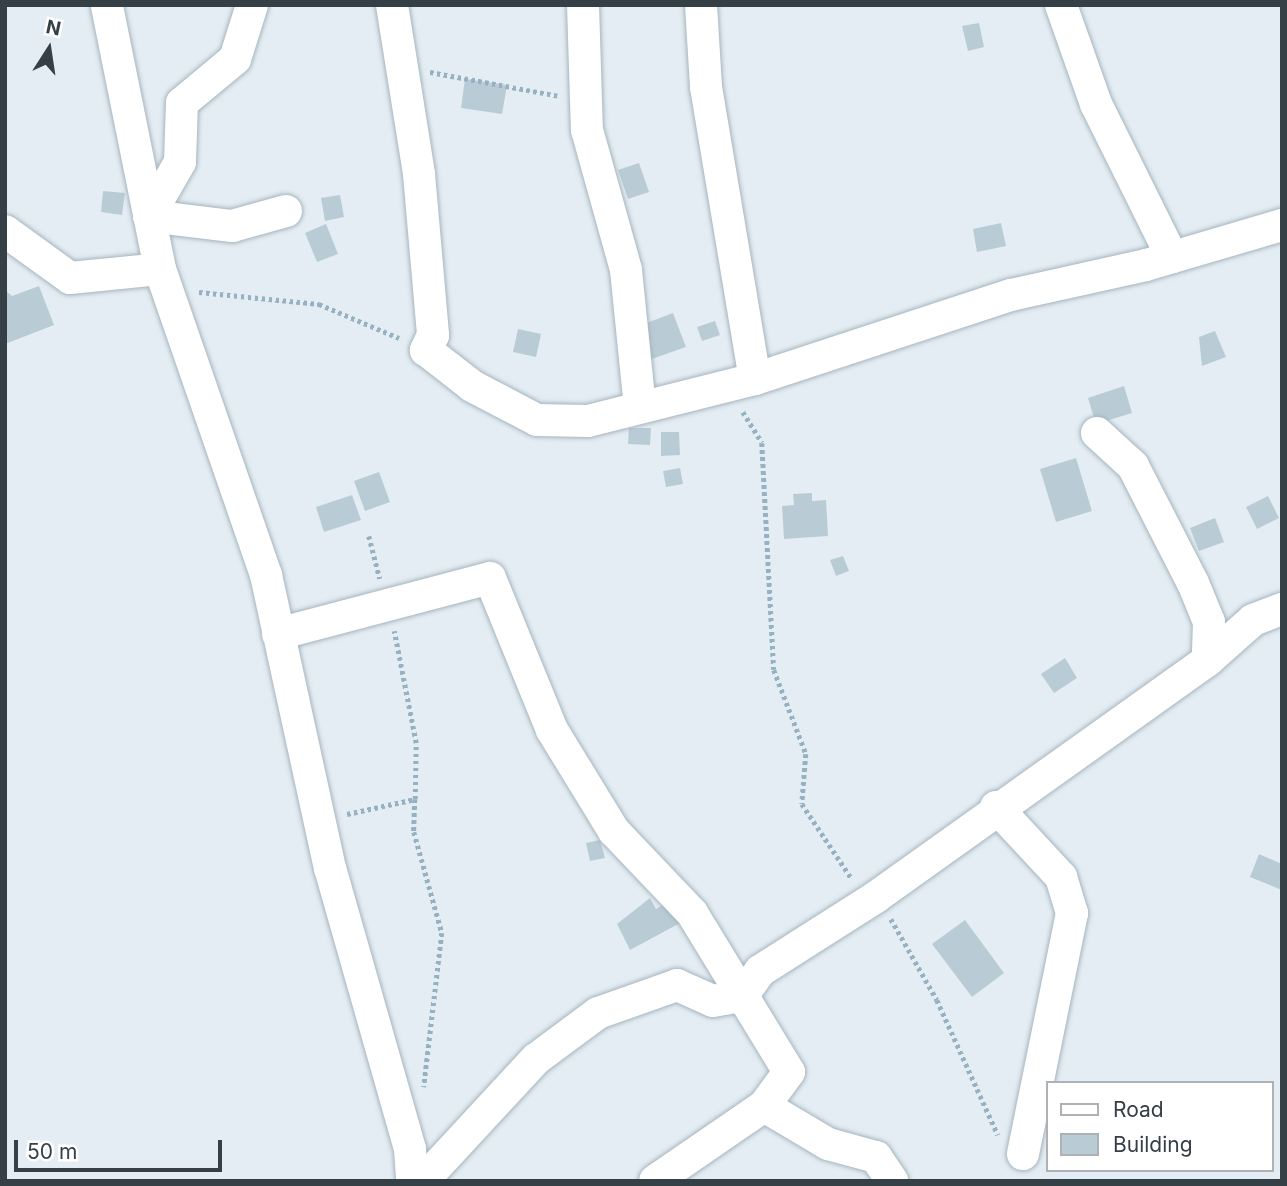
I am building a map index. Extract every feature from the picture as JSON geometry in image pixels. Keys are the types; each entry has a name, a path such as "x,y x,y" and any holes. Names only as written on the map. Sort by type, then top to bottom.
{"street":[{"path":"107,5 163,280 266,575 320,820 407,1141 412,1181"},
{"path":"149,216 180,162 182,103 235,59 252,5"},
{"path":"392,5 428,270 433,335 426,350 472,386 537,420 588,421 755,379 1011,295 1172,257 1282,225"},
{"path":"583,5 587,130 626,270 640,407"},
{"path":"701,5 706,87 755,379"},
{"path":"1061,5 1096,104 1172,257"},
{"path":"149,216 232,226 286,211"},
{"path":"5,230 70,278 163,280"},
{"path":"1097,433 1133,466 1194,583 1209,622 1208,660"},
{"path":"278,634 489,578 552,730 614,831 692,913 789,1072 764,1106 655,1181"},
{"path":"423,1181 536,1059 598,1013 677,985 713,1001 742,996 760,971 876,897 996,807 1208,660 1253,620 1282,609"},
{"path":"996,807 1061,877 1072,913 1023,1154"},
{"path":"764,1106 828,1144 876,1157 892,1181"}],"path":[{"path":"402,70 519,84 586,105"},
{"path":"163,280 319,303 426,350"},
{"path":"716,389 747,416 762,443 775,670 806,754 802,804 862,891 876,897 937,1000 990,1129 1023,1154"},
{"path":"369,536 416,743 414,832 442,933 431,1063 407,1141"},
{"path":"320,820 415,799"}],"building":[{"path":"979,23 984,47 968,51 962,26"},
{"path":"465,79 507,85 502,114 461,108"},
{"path":"639,163 649,192 628,199 618,170"},
{"path":"103,191 125,193 122,215 101,212"},
{"path":"340,195 344,217 325,221 321,198"},
{"path":"1001,223 1006,246 977,252 973,229"},
{"path":"326,224 338,254 317,262 305,233"},
{"path":"39,286 54,325 5,344 5,290 12,296"},
{"path":"673,313 686,347 649,360 636,327"},
{"path":"715,321 720,335 702,341 697,327"},
{"path":"518,329 541,334 536,357 513,352"},
{"path":"1215,331 1226,357 1202,366 1199,337"},
{"path":"1124,386 1132,413 1096,424 1088,398"},
{"path":"629,428 651,428 650,445 628,444"},
{"path":"661,432 679,432 680,455 661,456"},
{"path":"1076,458 1092,511 1056,522 1040,469"},
{"path":"680,468 683,484 666,487 663,471"},
{"path":"379,472 390,502 365,511 354,481"},
{"path":"812,493 812,501 826,500 828,536 784,539 782,506 794,505 793,494"},
{"path":"352,495 361,520 324,532 316,507"},
{"path":"1268,496 1279,518 1257,529 1246,507"},
{"path":"1215,518 1224,542 1199,551 1190,528"},
{"path":"843,556 849,571 836,576 830,560"},
{"path":"1065,658 1077,678 1054,693 1041,674"},
{"path":"600,840 605,858 590,861 586,843"},
{"path":"1259,854 1282,864 1282,890 1250,877"},
{"path":"650,898 656,909 671,901 682,922 630,950 617,924"},
{"path":"965,920 1004,973 972,997 932,944"}]}
